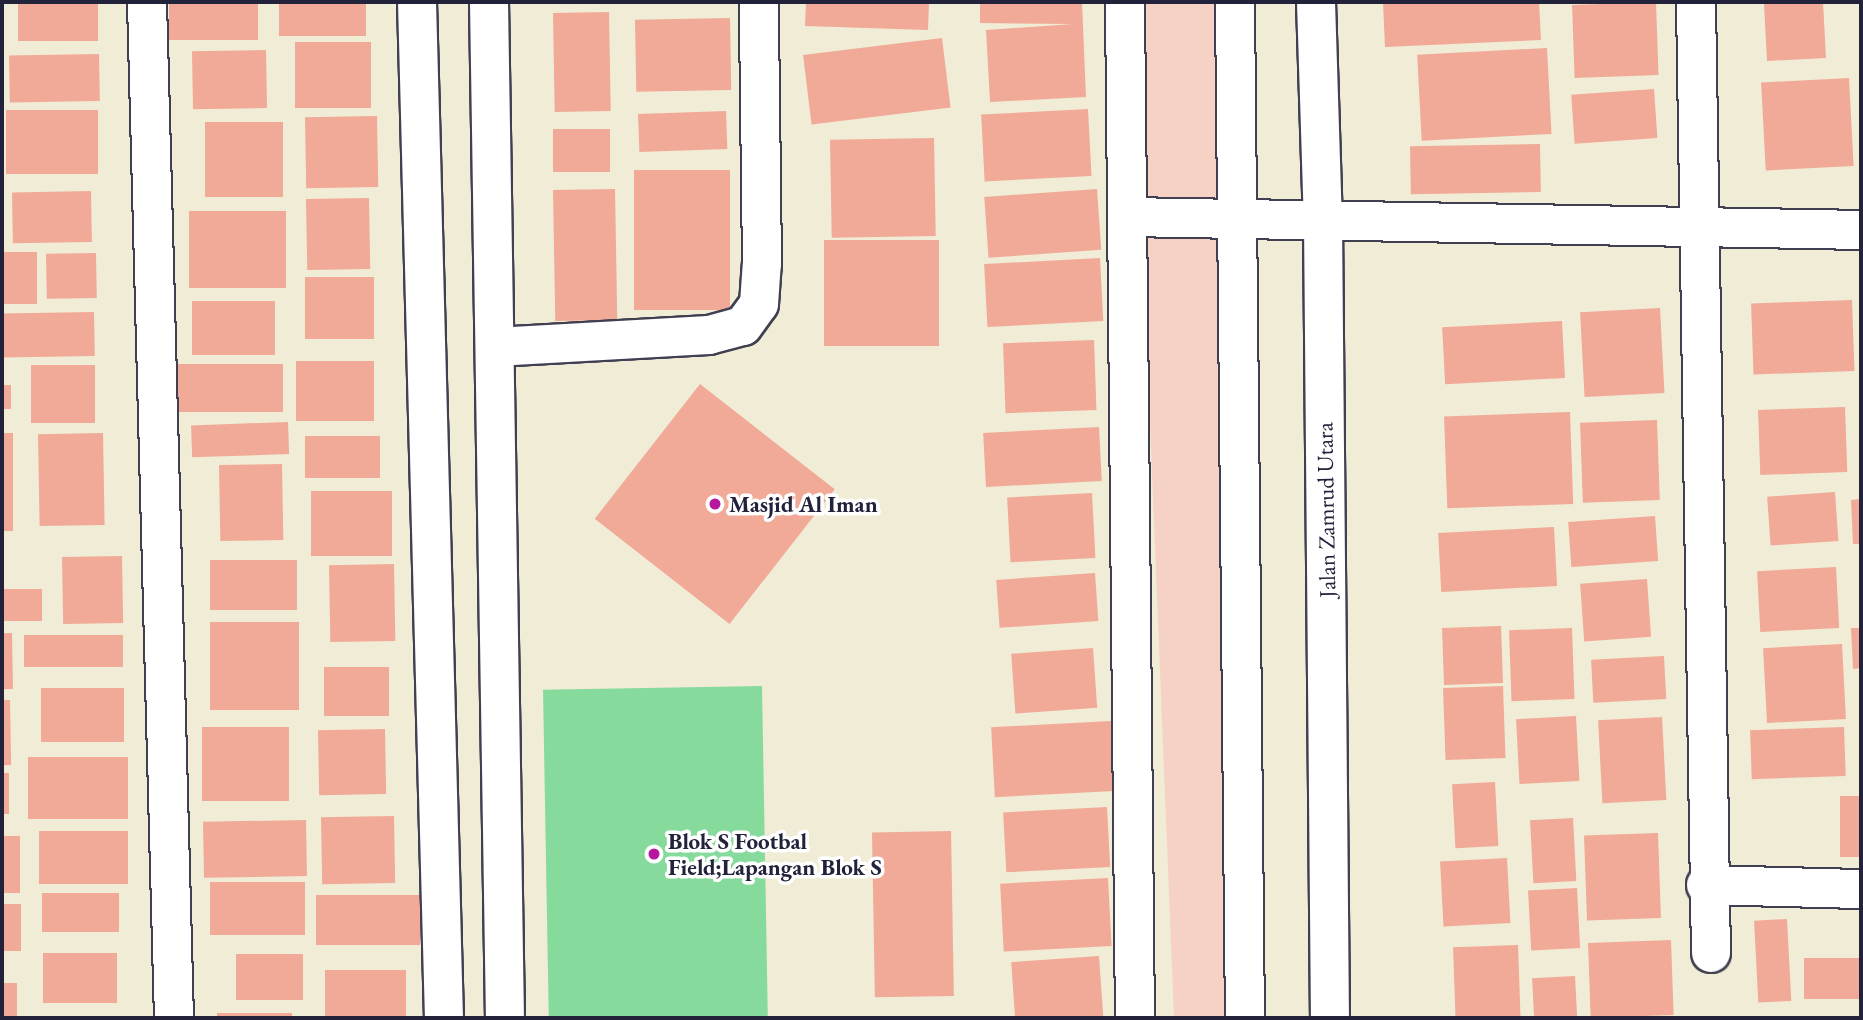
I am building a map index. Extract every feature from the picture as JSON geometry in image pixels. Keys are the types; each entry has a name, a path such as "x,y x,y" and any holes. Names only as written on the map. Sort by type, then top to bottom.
{"street":[{"path":"147,2 174,1018"},
{"path":"417,2 444,1018"},
{"path":"489,2 505,1018"},
{"path":"495,347 709,335 743,326 758,304 762,265 759,2"},
{"path":"1125,2 1136,1018"},
{"path":"1235,2 1245,1018"},
{"name":"Jalan Zamrud Utara","path":"1316,2 1323,220 1330,1018"},
{"path":"1696,2 1706,885 1710,953"},
{"path":"1127,217 1861,230"},
{"path":"1706,885 1861,889"}],"shaded area":[{"path":"1133,2 1220,2 1238,1018 1174,1018"}],"green space":[{"name":"Blok S Footbal Field;Lapangan Blok S","path":"762,686 768,1018 549,1018 543,690"}],"building":[{"path":"18,2 98,2 98,41 18,41"},
{"path":"169,2 258,2 258,40 169,40"},
{"path":"279,2 366,2 366,36 279,36"},
{"path":"806,2 929,2 928,30 805,26"},
{"path":"980,2 1082,2 1086,97 990,102 986,30 1073,24 980,23"},
{"path":"1383,2 1539,2 1541,40 1385,47"},
{"path":"1656,2 1659,75 1575,78 1572,5"},
{"path":"1823,2 1826,58 1767,61 1764,4"},
{"path":"609,12 611,111 555,112 553,13"},
{"path":"730,18 731,90 636,92 635,20"},
{"path":"942,38 951,107 812,125 803,55"},
{"path":"295,42 371,42 371,108 295,108"},
{"path":"1547,48 1552,134 1422,141 1417,55"},
{"path":"266,50 267,108 193,109 192,51"},
{"path":"99,54 100,101 10,103 9,56"},
{"path":"1849,78 1854,166 1766,170 1761,83"},
{"path":"1654,89 1657,138 1575,144 1571,95"},
{"path":"1088,109 1092,176 985,182 981,115"},
{"path":"6,110 98,110 98,174 6,174"},
{"path":"726,111 727,149 639,152 638,114"},
{"path":"377,116 378,187 306,188 305,117"},
{"path":"205,122 283,122 283,197 205,197"},
{"path":"553,129 610,129 610,172 553,172"},
{"path":"934,138 936,236 832,238 830,140"},
{"path":"1540,144 1541,192 1411,194 1410,146"},
{"path":"634,170 730,170 730,310 634,310"},
{"path":"615,189 617,320 555,321 553,190"},
{"path":"1097,189 1101,250 989,258 984,197"},
{"path":"91,191 92,242 13,243 12,192"},
{"path":"369,198 370,269 307,270 306,199"},
{"path":"189,211 286,211 286,288 189,288"},
{"path":"824,240 939,240 939,346 824,346"},
{"path":"2,252 37,252 37,304 2,304"},
{"path":"96,253 97,298 47,299 46,254"},
{"path":"1100,258 1103,321 987,327 984,264"},
{"path":"305,277 374,277 374,339 305,339"},
{"path":"1852,300 1854,371 1754,374 1751,304"},
{"path":"192,301 275,301 275,355 192,355"},
{"path":"1660,308 1664,393 1585,397 1580,312"},
{"path":"94,312 95,356 3,358 2,314"},
{"path":"1562,321 1565,378 1445,384 1442,327"},
{"path":"1094,340 1096,410 1005,413 1003,343"},
{"path":"296,361 374,361 374,421 296,421"},
{"path":"167,364 283,364 283,412 167,412"},
{"path":"31,365 95,365 95,423 31,423"},
{"name":"Masjid Al Iman","path":"700,384 835,489 729,624 595,519"},
{"path":"2,385 11,385 11,409 2,409"},
{"path":"1845,407 1847,472 1760,475 1758,410"},
{"path":"1570,412 1573,504 1447,508 1444,416"},
{"path":"1657,420 1660,500 1583,503 1580,423"},
{"path":"288,422 289,454 192,457 191,425"},
{"path":"1099,427 1102,481 986,487 983,433"},
{"path":"2,433 13,433 13,531 2,531"},
{"path":"103,433 105,525 40,526 38,434"},
{"path":"305,436 380,436 380,478 305,478"},
{"path":"282,464 283,540 220,541 219,465"},
{"path":"311,491 392,491 392,556 311,556"},
{"path":"1835,492 1838,541 1771,546 1767,497"},
{"path":"1092,493 1095,558 1011,562 1007,497"},
{"path":"1861,499 1861,544 1853,544 1851,500"},
{"path":"1655,516 1658,561 1571,567 1568,522"},
{"path":"1554,527 1557,586 1441,592 1438,533"},
{"path":"122,556 123,623 63,624 62,557"},
{"path":"210,560 297,560 297,610 210,610"},
{"path":"394,564 395,641 330,642 329,565"},
{"path":"1836,567 1839,628 1760,632 1757,571"},
{"path":"1095,573 1098,621 1000,628 996,580"},
{"path":"1647,579 1651,637 1584,642 1580,584"},
{"path":"2,589 42,589 42,621 2,621"},
{"path":"210,622 299,622 299,710 210,710"},
{"path":"1501,626 1503,683 1444,685 1442,628"},
{"path":"1572,628 1574,699 1512,701 1509,630"},
{"path":"1851,628 1861,628 1861,668 1853,669"},
{"path":"2,633 12,633 13,689 3,689"},
{"path":"24,635 123,635 123,667 24,667"},
{"path":"1842,644 1846,719 1767,723 1763,648"},
{"path":"1093,648 1097,708 1015,714 1011,654"},
{"path":"1664,656 1666,699 1593,703 1591,660"},
{"path":"324,667 389,667 389,716 324,716"},
{"path":"1503,686 1506,758 1446,760 1443,688"},
{"path":"41,688 124,688 124,742 41,742"},
{"path":"2,700 10,700 11,765 3,765"},
{"path":"1576,716 1579,781 1519,784 1516,719"},
{"path":"1662,717 1666,800 1602,803 1598,720"},
{"path":"1111,721 1115,791 995,797 991,727"},
{"path":"202,727 289,727 289,801 202,801"},
{"path":"1844,727 1846,776 1752,779 1750,730"},
{"path":"385,729 386,794 319,795 318,730"},
{"path":"28,757 128,757 128,819 28,819"},
{"path":"2,773 9,773 9,814 2,814"},
{"path":"1495,782 1498,846 1455,848 1452,784"},
{"path":"1840,796 1861,796 1861,857 1840,857"},
{"path":"1107,807 1110,867 1006,872 1003,812"},
{"path":"394,816 395,883 322,884 321,817"},
{"path":"1573,818 1576,881 1533,883 1530,820"},
{"path":"306,820 307,876 204,878 203,822"},
{"path":"39,831 128,831 128,884 39,884"},
{"path":"951,831 954,996 875,997 872,832"},
{"path":"1658,833 1661,918 1587,921 1584,836"},
{"path":"2,836 20,836 20,893 2,893"},
{"path":"1507,858 1510,923 1443,926 1440,862"},
{"path":"1108,878 1112,946 1004,952 1000,884"},
{"path":"210,882 305,882 305,935 210,935"},
{"path":"1577,888 1580,948 1531,950 1528,891"},
{"path":"42,893 119,893 119,932 42,932"},
{"path":"316,895 420,895 420,945 316,945"},
{"path":"2,904 21,904 21,951 2,951"},
{"path":"1787,919 1791,1001 1758,1003 1754,921"},
{"path":"1671,940 1674,1015 1591,1018 1588,943"},
{"path":"1518,945 1521,1018 1456,1018 1453,947"},
{"path":"43,953 117,953 117,1003 43,1003"},
{"path":"236,954 303,954 303,1000 236,1000"},
{"path":"1099,956 1103,1018 1015,1018 1011,962"},
{"path":"1804,958 1861,958 1861,999 1804,999"},
{"path":"325,970 406,970 406,1018 325,1018"},
{"path":"1575,976 1577,1018 1534,1018 1532,978"},
{"path":"2,983 17,983 17,1018 2,1018"},
{"path":"217,1013 292,1013 292,1018 217,1018"}],"place":[{"name":"Masjid Al Iman","path":"715,504"},
{"name":"Blok S Footbal Field;Lapangan Blok S","path":"654,854"}]}
